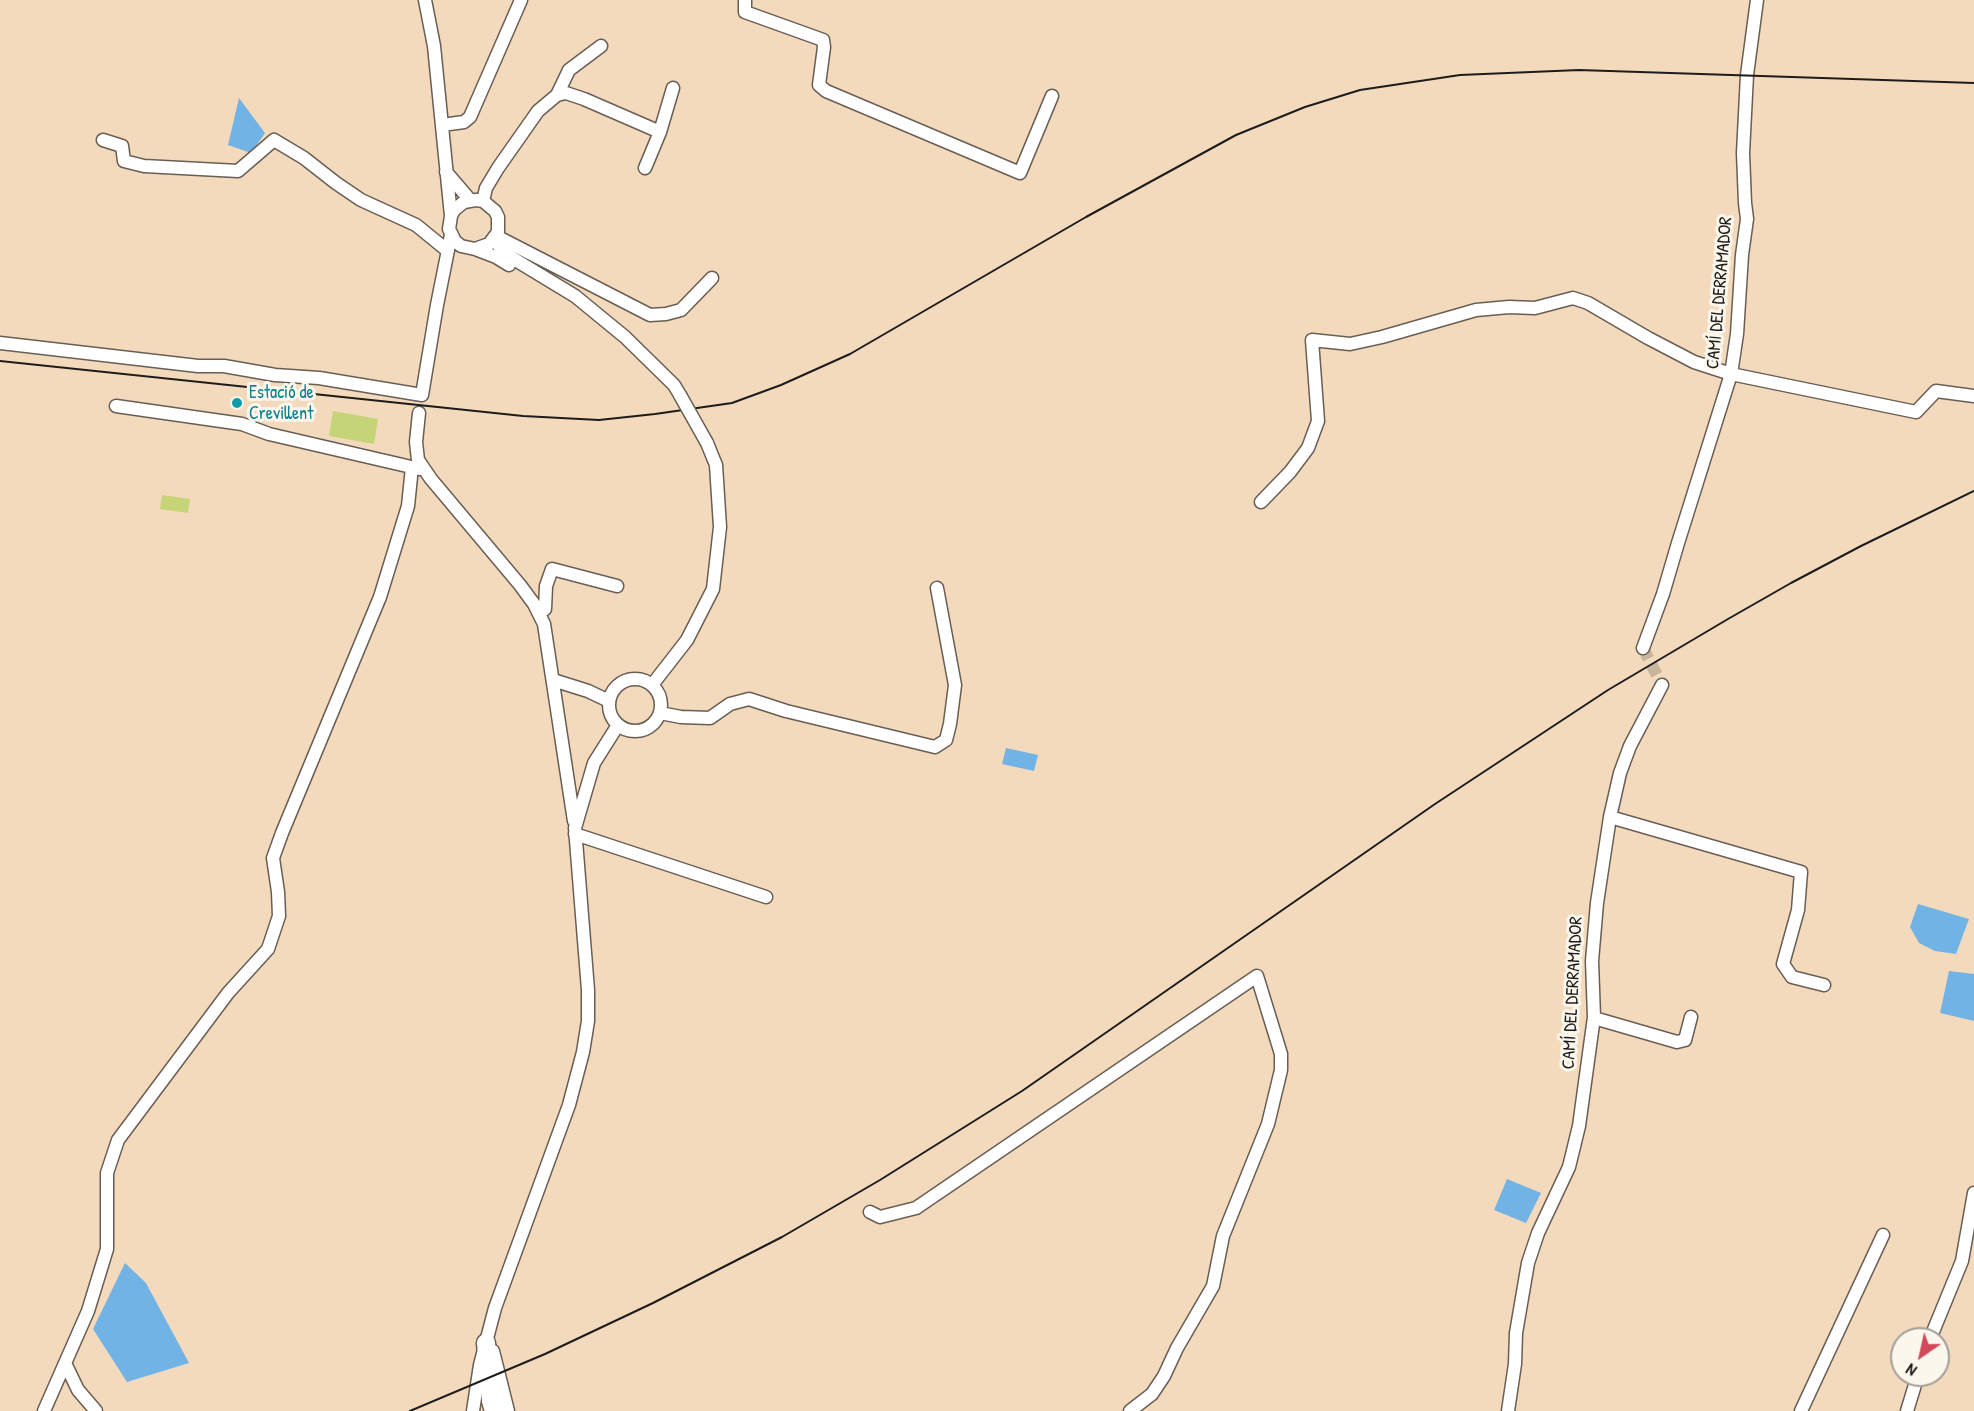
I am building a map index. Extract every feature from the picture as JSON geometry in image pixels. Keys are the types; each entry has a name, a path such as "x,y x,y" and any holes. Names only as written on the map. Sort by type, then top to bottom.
{"highway":[{"path":"487,1337 490,1401 494,1411"}],"street":[{"path":"425,0 435,46 451,216 449,229 452,235 461,246 496,257 571,301 587,307"},
{"path":"442,125 464,122 470,117 521,0"},
{"path":"745,0 745,12 823,40 819,85 826,91 1020,173 1052,96"},
{"name":"CAMÍ DEL DERRAMADOR","path":"1643,648 1663,594 1731,374 1737,334 1742,255 1747,219 1743,153 1748,75 1757,0"},
{"path":"483,201 486,188 498,168 538,111 557,95 569,70 601,46"},
{"path":"645,168 660,132 673,88"},
{"path":"557,95 566,93 584,99 660,132"},
{"path":"103,140 122,146 124,161 144,166 238,171 274,140 361,200 416,225 448,251"},
{"path":"446,172 470,200"},
{"path":"451,216 458,206 470,200 483,201 495,211 499,225 495,238 489,244 475,249"},
{"path":"0,343 198,366 224,366 275,375 319,378 422,395 452,235"},
{"path":"495,238 650,315 681,310 712,278"},
{"path":"495,238 500,248 509,257 575,296 625,337 674,385 707,443 716,465 720,527 713,589 687,640 652,685"},
{"path":"1260,502 1290,472 1308,448 1318,421 1312,340 1350,344 1476,310 1509,307 1535,308 1573,298 1588,303 1694,362 1731,374 1917,412 1936,391 1974,396"},
{"path":"116,406 242,424 269,434 418,469 520,585 544,624 575,831 588,990 588,1022 583,1052 569,1105 495,1308 480,1365 474,1411"},
{"path":"44,1411 88,1311 107,1249 107,1173 118,1140 228,993 268,949 279,916 273,858 380,597 418,469 416,442 419,413"},
{"path":"539,613 545,609 546,586 552,569 617,586"},
{"path":"660,713 681,717 710,718 730,704 749,699 786,711 935,747 946,740 955,685 937,588"},
{"path":"638,679 652,685 661,701 660,713 652,726 644,730 626,730 618,725 609,710 609,701 616,687 622,682 638,679"},
{"path":"553,680 588,691 609,701"},
{"name":"CAMÍ DEL DERRAMADOR","path":"1508,1411 1515,1364 1516,1333 1528,1263 1538,1233 1569,1167 1579,1126 1594,1018 1592,961 1597,903 1610,817 1620,774 1630,746 1662,685"},
{"path":"575,831 594,763 618,725"},
{"path":"1610,817 1801,872 1798,910 1783,964 1792,977 1824,986"},
{"path":"575,831 766,897"},
{"path":"870,1212 880,1216 916,1208 1257,976 1281,1054 1281,1070 1268,1124 1223,1236 1213,1286 1152,1395 1130,1411"},
{"path":"1594,1018 1682,1042 1685,1040 1691,1017"},
{"path":"1935,1327 1962,1261 1974,1193"},
{"path":"1801,1411 1883,1235"},
{"path":"487,1337 508,1411"},
{"path":"65,1362 78,1390 96,1411"},
{"path":"1907,1411 1914,1387"}],"green space":[{"path":"333,411 378,419 374,444 329,436"},
{"path":"162,495 190,499 188,513 160,509"}],"water":[{"path":"239,98 265,133 251,153 228,145"},
{"path":"1006,748 1038,755 1034,771 1002,764"},
{"path":"1918,904 1969,919 1956,954 1935,951 1919,943 1910,927"},
{"path":"1949,971 1974,974 1974,1021 1940,1013"},
{"path":"1507,1179 1541,1193 1526,1223 1494,1210"},
{"path":"125,1263 146,1283 189,1363 127,1382 93,1329"}],"tunnel":[{"path":"1643,648 1662,685"}],"railway":[{"path":"0,361 523,416 599,420 655,414 732,403 781,385 850,354 1086,217 1236,135 1305,107 1360,90 1460,75 1579,70 1974,83"},
{"path":"410,1411 545,1354 653,1303 782,1237 880,1180 1022,1091 1435,804 1608,690 1791,583 1974,491"}],"place":[{"name":"Estació de Crevillent","path":"237,403"}]}
